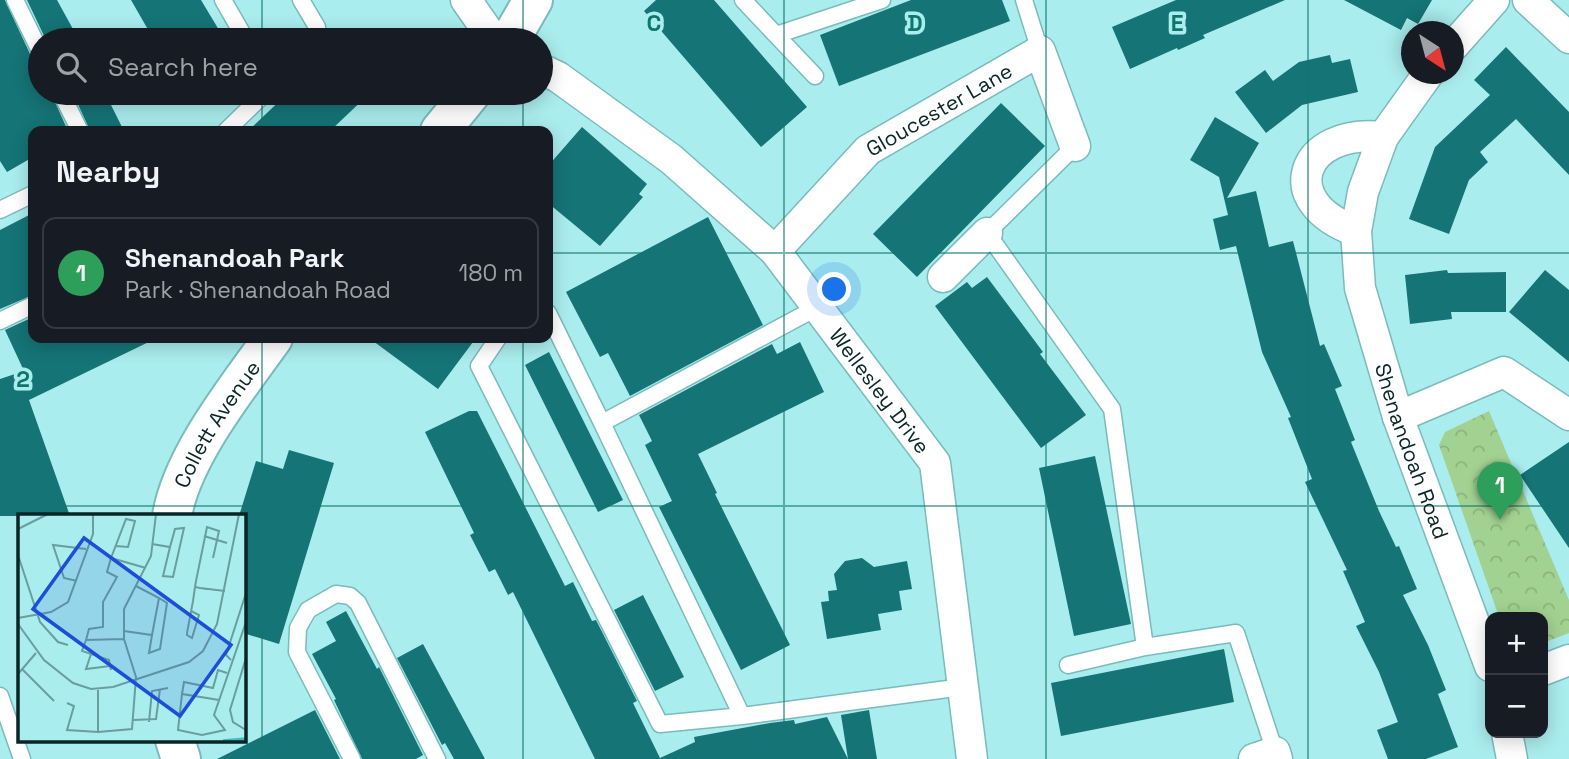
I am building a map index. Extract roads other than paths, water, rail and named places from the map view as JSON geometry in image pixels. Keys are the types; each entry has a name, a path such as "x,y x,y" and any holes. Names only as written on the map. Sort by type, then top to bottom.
{"street":[{"path":"466,0 486,28"},
{"path":"517,28 533,0"},
{"path":"1464,34 1494,0"},
{"path":"1528,0 1569,38"},
{"path":"1040,51 1075,146"},
{"name":"Gloucester Lane","path":"775,251 868,150 1040,51"},
{"name":"Wellesley Drive","path":"553,75 671,159 775,251 936,463 972,759"},
{"name":"Shenandoah Road","path":"1421,84 1383,137 1363,191 1356,231 1360,288 1398,417 1485,652"},
{"path":"444,126 461,105"},
{"path":"1356,231 1330,219 1317,207 1307,190 1309,167 1316,154 1330,144 1362,135 1383,137"},
{"path":"943,277 987,233"},
{"name":"Collett Avenue","path":"172,514 175,497 211,424 269,343"},
{"path":"1398,417 1504,372 1569,415"},
{"path":"1548,668 1569,660"},
{"path":"1508,738 1512,759"},
{"path":"176,742 181,759"}],"lane":[{"path":"15,0 29,28"},
{"path":"223,0 239,28"},
{"path":"301,0 317,28"},
{"path":"744,0 815,76"},
{"path":"776,35 882,0"},
{"path":"1024,0 1040,51"},
{"path":"67,105 78,126"},
{"path":"231,126 253,105"},
{"path":"1075,146 987,233 1112,409 1144,647"},
{"path":"0,210 28,196"},
{"path":"0,321 28,307"},
{"path":"602,423 818,307"},
{"path":"553,323 742,716"},
{"path":"495,343 479,366 660,724 963,687"},
{"path":"352,759 297,652 298,628 308,610 336,594 351,596 358,603 437,759"},
{"path":"1068,665 1144,647 1236,633 1269,757"},
{"path":"0,696 22,759"}],"place":[{"name":"Shenandoah Park","path":"1500,520"}]}
